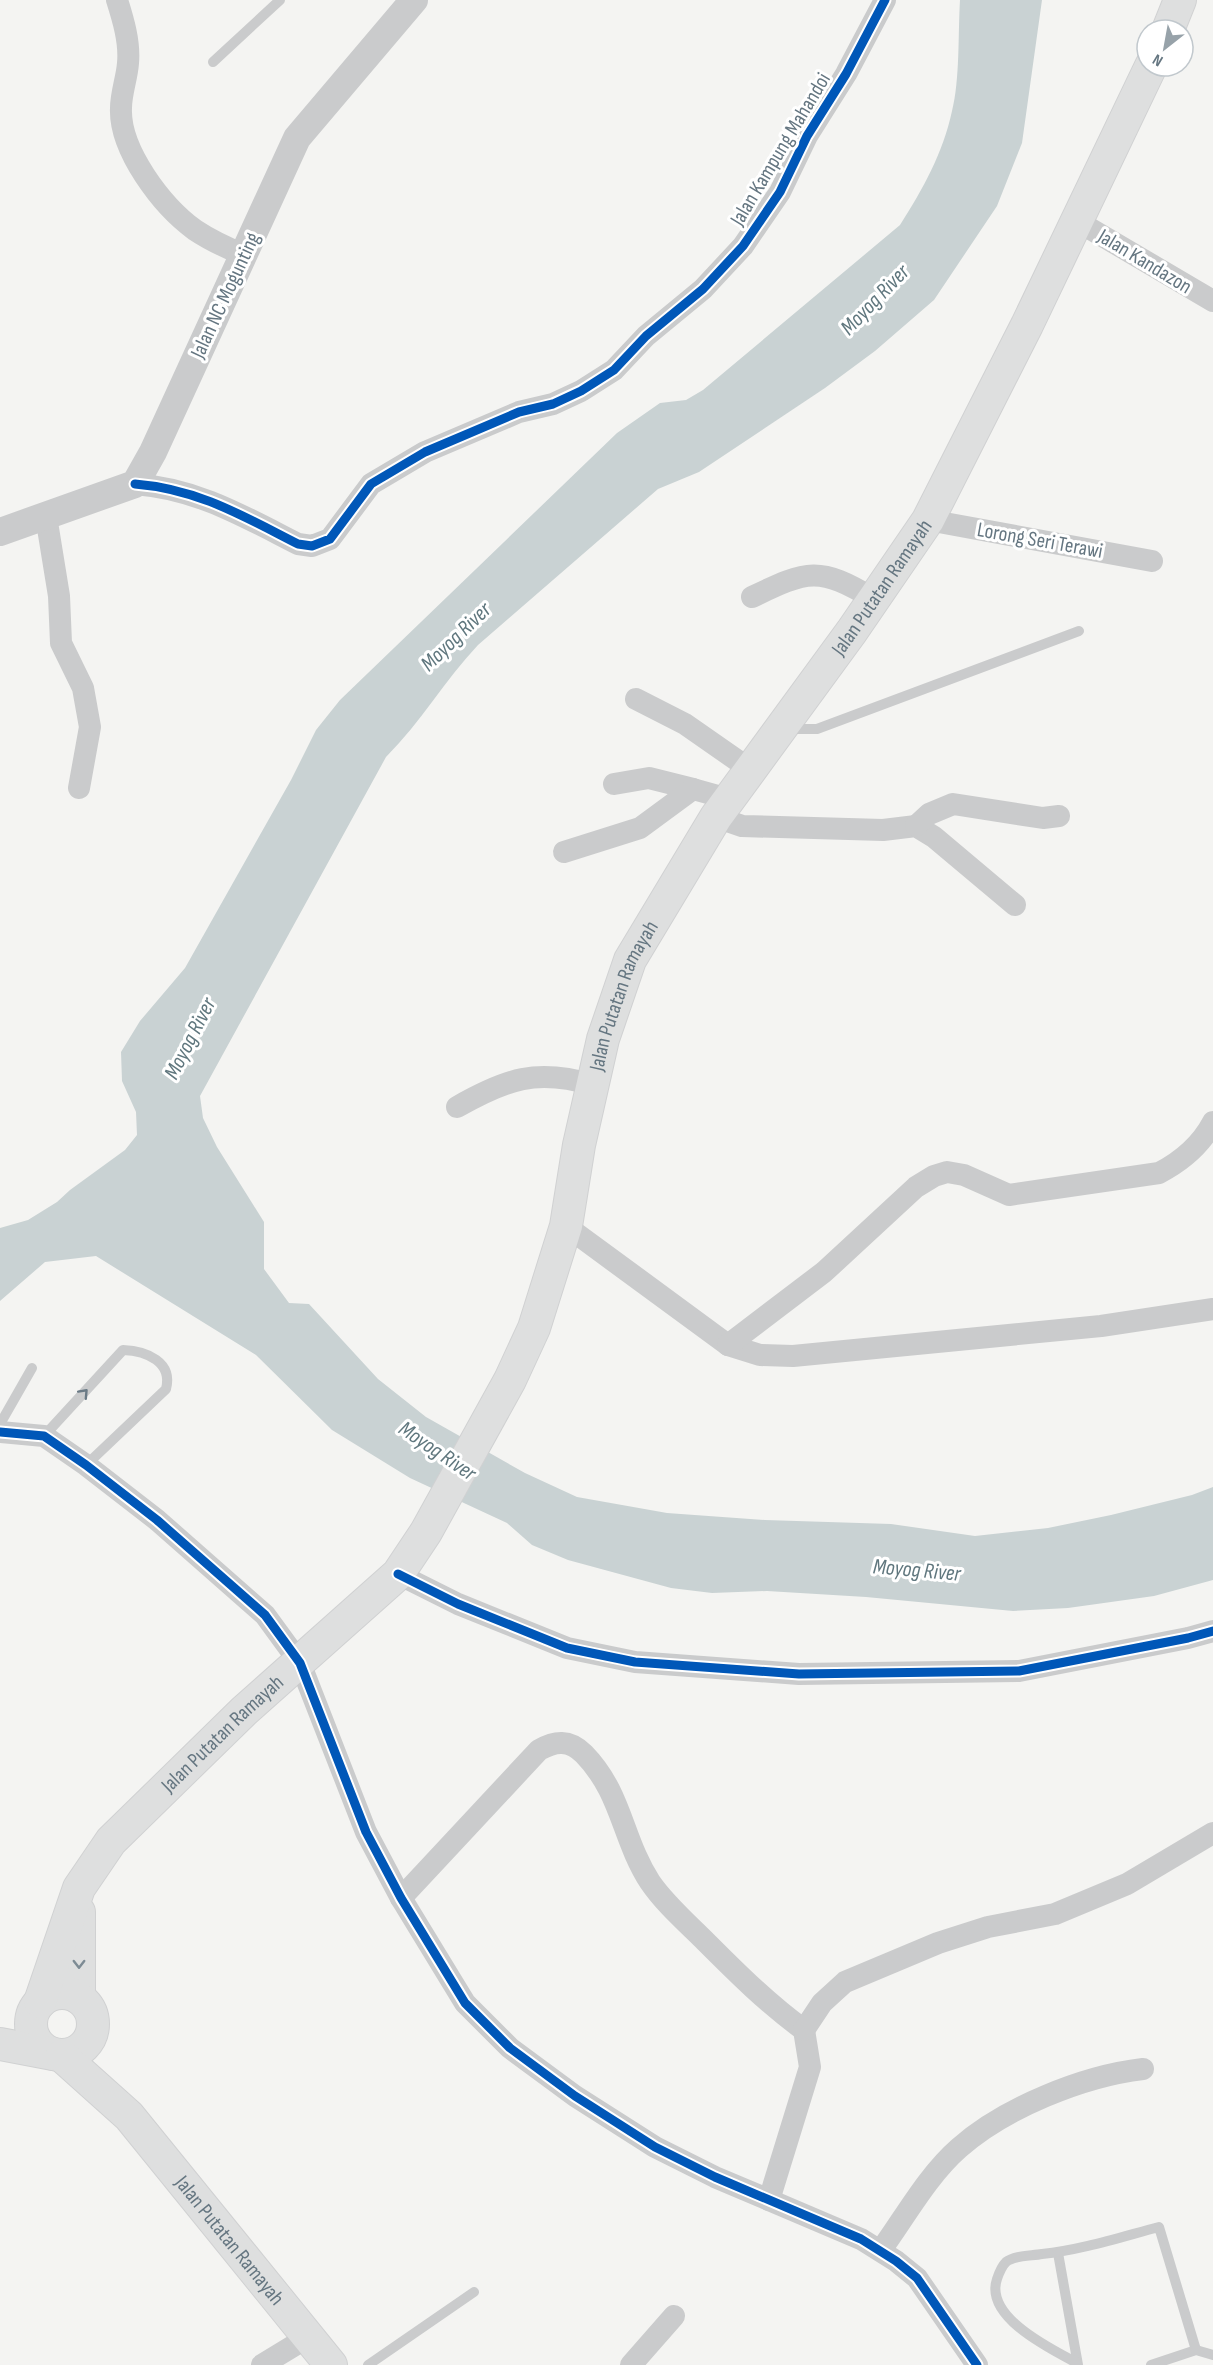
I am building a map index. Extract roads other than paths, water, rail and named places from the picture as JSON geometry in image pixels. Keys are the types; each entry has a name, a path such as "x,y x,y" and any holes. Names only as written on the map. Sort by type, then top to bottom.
{"main road":[{"path":"1173,18 1180,0"},
{"name":"Jalan Putatan Ramayah","path":"37,2007 79,1888 111,1840 244,1712 398,1574 426,1532 510,1380 534,1328 566,1226 603,1039 630,960 723,808 874,599 928,520 1077,221 1145,78"},
{"path":"79,1888 79,1998"},
{"path":"0,2025 37,2007 48,1996 59,1993 79,1998 92,2014 90,2039 79,2051 57,2055 0,2044"},
{"path":"37,2007 32,2032 36,2042 43,2049 57,2055"},
{"name":"Jalan Putatan Ramayah","path":"90,2039 129,2116"},
{"name":"Jalan Putatan Ramayah","path":"57,2055 129,2116 331,2365"}],"street":[{"path":"117,0 124,22 128,61 121,108 123,132 128,148 162,197 194,229 244,255"},
{"name":"Jalan Kampung Mahandoi","path":"135,484 167,486 212,500 298,544 312,546 330,539 371,484 425,452 519,412 553,404 581,391 614,370 646,336 703,289 743,246 780,192 807,136 846,74 885,0"},
{"name":"Jalan NC Mogunting","path":"135,484 153,452 297,138 408,3"},
{"name":"Jalan Kandazon","path":"1077,221 1213,301"},
{"path":"0,532 135,484"},
{"path":"46,516 59,596 61,642 83,688 90,727 79,788"},
{"name":"Lorong Seri Terawi","path":"928,520 1152,561"},
{"path":"752,597 790,579 824,574 846,582 874,599"},
{"path":"636,699 685,724 751,770"},
{"path":"614,784 650,778 693,789 723,808 742,826 883,830 916,826 929,814 953,804 1034,817 1059,816"},
{"path":"564,852 640,828 693,789"},
{"path":"916,826 934,837 1015,905"},
{"path":"457,1107 496,1085 533,1077 567,1077 593,1085"},
{"path":"728,1345 824,1272 916,1187 934,1176 946,1172 964,1175 1009,1195 1159,1173 1176,1164 1195,1147 1213,1122"},
{"path":"566,1226 728,1345 760,1355 793,1356 1101,1326 1213,1309"},
{"path":"0,1432 44,1436 86,1465 222,1575 265,1615 300,1663 366,1832 401,1898 465,2003 510,2048 575,2096 655,2147 881,2250 917,2278 977,2365"},
{"path":"398,1574 458,1604 567,1648 635,1662 799,1674 1019,1671 1188,1638 1213,1631"},
{"path":"401,1898 539,1750 552,1743 567,1742 582,1752 612,1790 631,1843 657,1890 678,1915 759,1994 804,2030 810,2067 770,2200"},
{"path":"804,2030 822,2003 845,1982 968,1934 1055,1914 1127,1884 1213,1833"},
{"path":"881,2250 958,2149 990,2125 1054,2094 1116,2072 1143,2069"},
{"path":"631,2365 674,2316"},
{"path":"262,2365 308,2337"}],"lane":[{"path":"213,62 280,0"},
{"path":"784,723 798,729 817,729 1079,631"},
{"path":"44,1436 123,1350 142,1350 165,1369 169,1377 166,1389 86,1465"},
{"path":"0,1424 32,1368"},
{"path":"1077,2364 1023,2331 1007,2316 999,2301 996,2283 1006,2262 1020,2257 1058,2253 1159,2227 1196,2350"},
{"path":"1058,2253 1077,2364"},
{"path":"368,2365 474,2292"},
{"path":"1151,2365 1196,2350 1213,2355"}],"water":[{"name":"Moyog River","path":"960,0 1042,0 1022,143 997,206 934,300 875,351 825,388 699,472 658,489 478,645 386,757 200,1096 203,1118 217,1147 264,1222 264,1269 289,1303 309,1304 378,1379 426,1417 525,1473 577,1497 667,1513 765,1520 891,1524 975,1536 1048,1528 1192,1495 1213,1487 1213,1580 1154,1596 1068,1608 1013,1611 866,1597 767,1591 712,1593 671,1588 568,1560 532,1545 507,1523 410,1478 332,1430 256,1355 96,1256 45,1262 0,1301 0,1228 28,1220 57,1202 125,1150 137,1135 136,1112 122,1081 121,1052 140,1021 185,968 291,780 316,730 340,700 617,433 660,403 686,400 703,390 900,225 931,170 948,126 955,99"}]}
